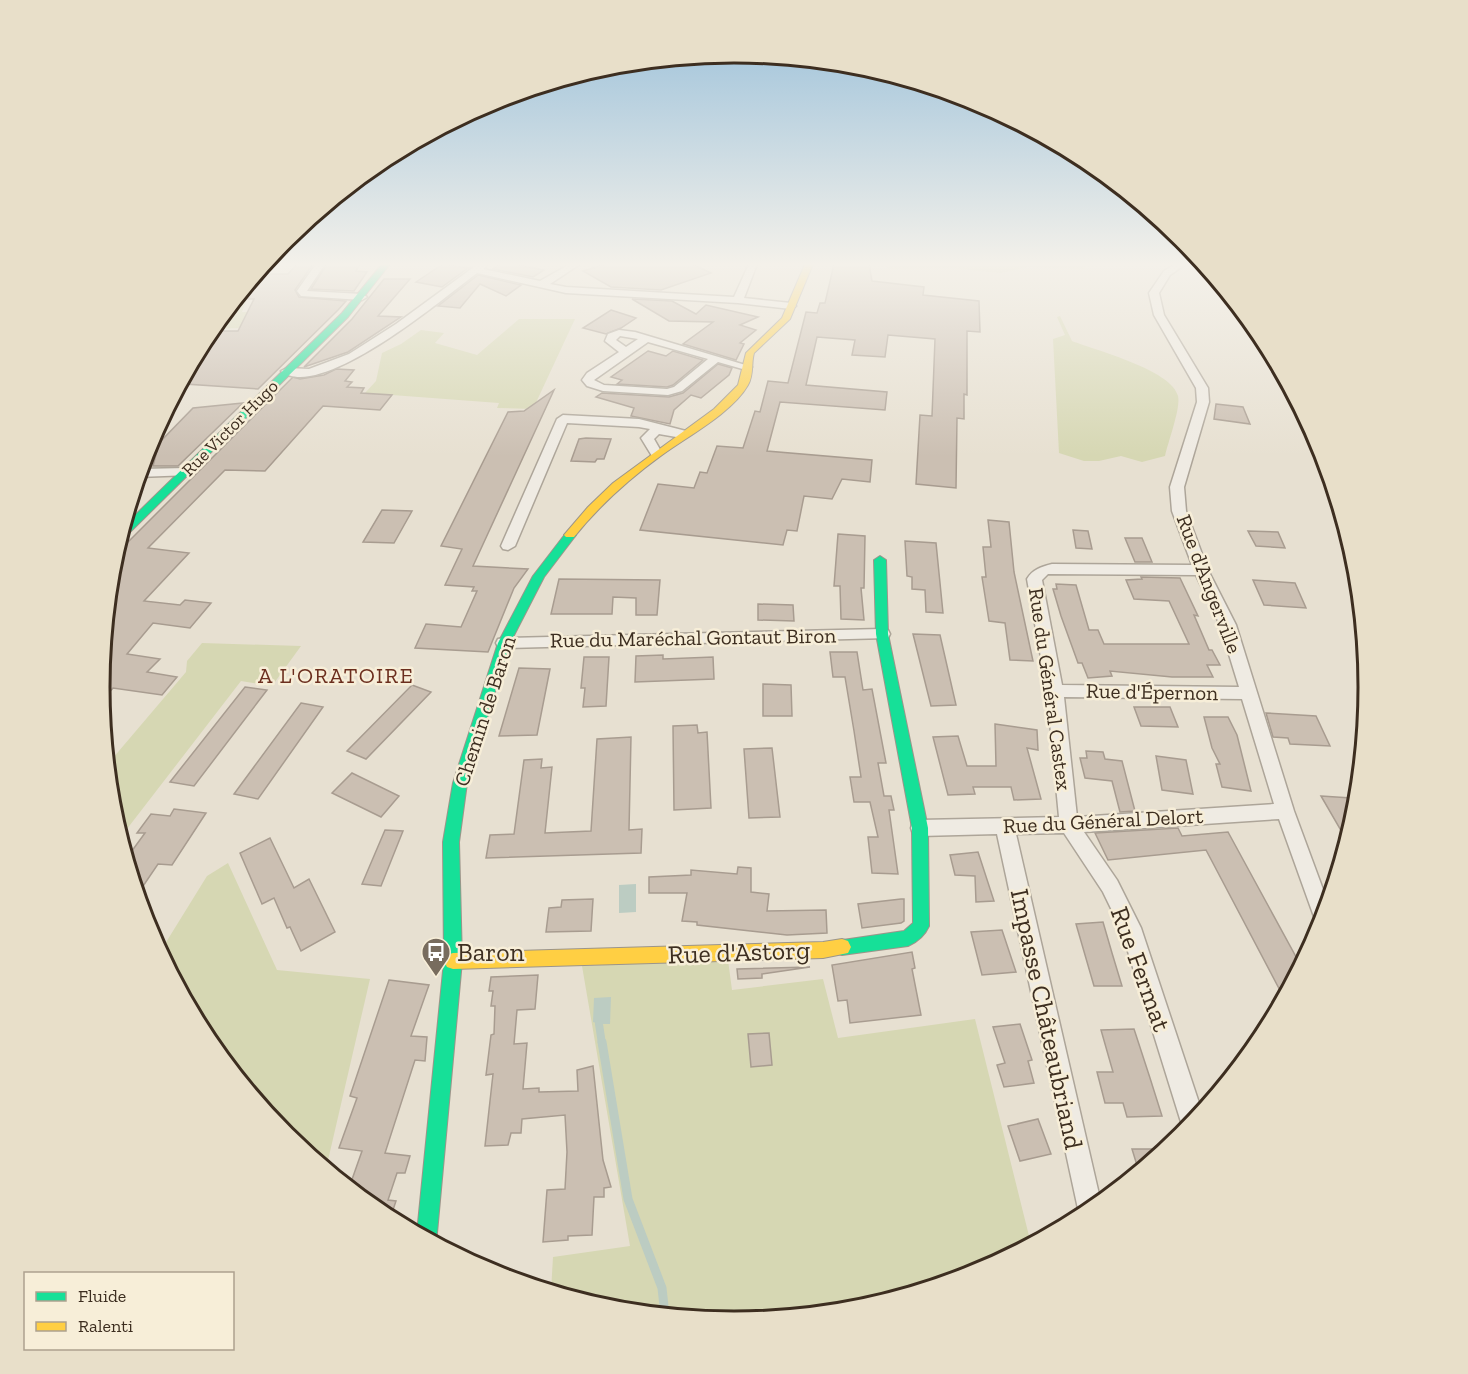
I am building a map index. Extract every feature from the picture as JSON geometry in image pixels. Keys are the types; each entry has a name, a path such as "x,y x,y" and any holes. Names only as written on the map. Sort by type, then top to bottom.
{"street":[{"name":"Rue Victor Hugo","path":"131,525 330,328"},
{"path":"287,371 308,373 339,363 394,328"},
{"name":"Chemin de Baron","path":"428,1230 453,961 451,842 459,783 504,643 539,576 581,520 638,467 732,398 748,375 746,367 751,351 778,328"},
{"name":"Rue d'Angerville","path":"1166,328 1202,388 1203,402 1177,487 1179,511 1200,570 1228,625 1286,811 1318,906"},
{"path":"627,353 610,341 612,336 624,333 714,360 746,367"},
{"path":"646,339 591,375 588,380 591,384 603,388 668,392 678,389 714,360"},
{"path":"508,546 563,419 639,423 682,434"},
{"path":"656,453 647,438 655,431 665,429"},
{"path":"148,473 186,472"},
{"name":"Rue d'Astorg","path":"453,961 823,950 908,938 918,931 921,926 920,828 882,634 880,560"},
{"name":"Rue du Général Castex","path":"1069,825 1055,691 1034,579 1036,575 1052,569 1200,570"},
{"name":"Rue du Maréchal Gontaut Biron","path":"504,643 882,634"},
{"name":"Rue d'Épernon","path":"1055,691 1250,693"},
{"name":"Rue du Général Delort","path":"920,828 1069,825 1286,811"},
{"name":"Rue Fermat","path":"1069,825 1110,886 1131,928 1190,1112"},
{"name":"Impasse Châteaubriand","path":"1005,826 1088,1201"}],"green space":[{"path":"508,328 571,328 533,409 497,408 499,403 365,393 376,381 382,353 401,344 421,330 444,333 435,343 477,355"},
{"path":"1062,328 1066,328 1072,341 1131,362 1162,378 1173,387 1178,396 1178,408 1165,456 1142,462 1121,456 1099,461 1084,461 1059,453 1053,339 1065,335"},
{"path":"202,643 301,646 272,686 241,681 127,829 114,757 186,672 187,661"},
{"path":"228,863 277,970 370,979 328,1160 293,1128 239,1067 215,1034 194,999 165,944 207,876"},
{"path":"728,960 732,990 823,979 838,1038 975,1019 1029,1236 973,1264 896,1290 815,1306 775,1310 693,1310 653,1306 612,1299 551,1284 553,1257 630,1246 582,966"}],"shaded area":[{"path":"636,884 636,912 619,913 619,885"},
{"path":"611,997 610,1024 593,1022 594,998"}],"building":[{"path":"239,328 320,328 258,389 189,384 222,331 238,331"},
{"path":"343,328 384,328 348,352 304,367"},
{"path":"583,328 621,328 606,334"},
{"path":"705,328 756,330 740,343 744,344 736,360 683,344"},
{"path":"802,328 980,328 980,332 967,331 967,395 964,394 964,419 957,418 956,488 916,484 920,415 932,416 935,339 888,335 885,357 852,355 855,340 817,337 806,385 887,392 885,410 780,402 767,451 872,460 870,482 842,479 832,499 804,496 797,531 787,530 783,545 640,530 658,484 694,488 700,472 707,473 717,446 743,448 755,411 760,412 768,381 788,383"},
{"path":"648,351 666,356 673,351 703,360 673,385 667,387 617,384 622,380 611,377"},
{"path":"718,364 732,368 729,375 701,398 691,395 674,410 670,424 631,416 634,408 596,397 602,393 669,397 683,393"},
{"path":"336,369 354,370 345,381 352,382 347,387 364,388 361,393 392,395 380,410 323,406 265,471 225,470 148,548 189,553 144,601 180,605 185,600 211,603 190,628 153,623 127,654 160,659 147,672 177,677 162,695 113,688 110,691 115,606 127,543 293,377 300,379 324,375"},
{"path":"554,390 473,566 528,569 514,588 488,652 415,648 426,624 461,627 477,591 472,591 474,587 445,585 462,549 441,546 508,412 524,411"},
{"path":"243,403 178,466 153,466 160,442 193,408"},
{"path":"1216,404 1243,407 1250,424 1214,419"},
{"path":"579,439 611,439 604,459 597,459 595,462 571,461"},
{"path":"382,510 412,511 394,543 363,542"},
{"path":"988,520 1009,522 1014,572 1033,661 1010,660 1005,623 989,621 982,577 986,577 983,547 991,547"},
{"path":"1073,530 1088,531 1092,549 1076,548"},
{"path":"1248,531 1278,532 1285,548 1256,546"},
{"path":"838,534 865,536 864,588 861,588 864,620 841,619 840,586 834,586"},
{"path":"1125,538 1142,538 1152,562 1135,562"},
{"path":"905,541 936,543 943,613 926,612 925,590 912,589 912,577 907,576"},
{"path":"1141,577 1180,578 1198,616 1194,615 1209,650 1212,650 1220,665 1207,665 1213,677 1172,677 1110,671 1112,676 1088,678 1082,663 1078,663 1061,616 1053,589 1057,589 1056,584 1076,585 1089,630 1098,630 1104,644 1189,644 1169,601 1134,599 1126,580 1142,579"},
{"path":"559,579 660,580 657,615 636,615 636,598 613,597 612,614 551,614"},
{"path":"1253,580 1295,583 1306,608 1264,605"},
{"path":"758,604 793,605 794,621 758,620"},
{"path":"913,634 940,635 956,705 931,706"},
{"path":"830,652 857,652 863,690 872,689 886,763 878,763 884,796 891,796 894,810 889,810 898,874 872,873 868,837 878,837 870,802 854,802 850,777 861,777 854,731 845,677 833,677"},
{"path":"663,655 663,659 713,657 714,679 635,682 636,656"},
{"path":"584,657 609,657 606,706 583,707 585,688 581,688"},
{"path":"519,668 550,669 537,735 499,736"},
{"path":"763,684 791,685 792,716 763,716"},
{"path":"412,685 431,692 366,759 347,751"},
{"path":"245,687 267,690 194,786 170,782"},
{"path":"301,703 323,707 258,799 234,794"},
{"path":"1134,707 1170,707 1178,727 1141,726"},
{"path":"1266,713 1316,716 1330,746 1290,744 1288,738 1273,737"},
{"path":"1204,717 1228,717 1237,735 1251,791 1222,787 1216,764 1220,764 1212,748"},
{"path":"995,724 1037,730 1038,750 1027,748 1041,799 1014,800 1011,787 973,787 975,794 948,795 933,737 958,736 967,766 996,766"},
{"path":"697,725 698,733 707,732 711,808 674,810 673,726"},
{"path":"631,737 629,830 642,829 641,853 486,858 490,835 514,834 524,760 542,759 541,768 552,767 545,833 591,831 597,739"},
{"path":"772,748 780,817 749,818 744,749"},
{"path":"1086,751 1103,752 1105,759 1122,761 1135,811 1120,812 1112,781 1085,778 1080,758 1087,758"},
{"path":"1156,756 1186,760 1193,794 1162,790"},
{"path":"352,773 399,796 381,817 332,793"},
{"path":"1321,796 1348,798 1341,831"},
{"path":"174,809 206,813 172,865 158,864 143,887 132,851 145,833 137,833 151,814 170,816"},
{"path":"1178,828 1182,836 1228,832 1296,958 1279,989 1206,850 1108,860 1095,833"},
{"path":"385,830 403,831 381,886 362,884"},
{"path":"270,838 294,888 309,879 335,932 301,951 290,927 287,928 274,898 262,904 240,853"},
{"path":"978,852 994,901 976,902 975,876 955,875 950,855"},
{"path":"738,867 751,868 751,892 769,894 767,911 826,910 827,933 787,935 697,925 697,922 682,921 687,893 649,893 649,877 691,875 691,870 737,874"},
{"path":"593,899 591,931 546,932 549,908 561,907 562,900"},
{"path":"904,899 904,921 862,928 858,904"},
{"path":"1103,922 1122,986 1094,986 1076,924"},
{"path":"1002,930 1016,972 982,975 971,932"},
{"path":"912,952 915,968 912,969 921,1015 850,1023 847,1000 838,1001 832,965"},
{"path":"810,967 762,974 762,978 738,979 737,969"},
{"path":"538,975 535,1009 517,1010 514,1044 527,1043 523,1089 539,1088 539,1092 578,1091 577,1070 593,1066 603,1160 611,1187 604,1188 604,1197 594,1197 592,1235 568,1236 568,1240 543,1242 547,1190 565,1189 567,1152 565,1115 522,1119 521,1133 511,1133 508,1145 485,1146 493,1074 486,1075 491,1035 494,1034 495,1006 491,1006 493,991 489,991 491,977"},
{"path":"389,980 429,985 411,1036 427,1037 425,1061 415,1060 385,1153 410,1156 405,1173 397,1173 388,1200 396,1201 393,1210 352,1180 362,1151 339,1148 357,1098 350,1096"},
{"path":"1020,1024 1032,1060 1028,1061 1034,1083 1004,1087 997,1065 1005,1063 993,1027"},
{"path":"1134,1029 1162,1116 1127,1117 1123,1103 1105,1103 1097,1072 1113,1072 1101,1030"},
{"path":"769,1033 772,1065 751,1067 748,1034"},
{"path":"1038,1119 1051,1154 1020,1161 1008,1126"},
{"path":"1132,1149 1152,1149 1145,1156 1136,1163"}],"waterway":[{"path":"599,1024 602,1044"},
{"path":"602,1042 628,1199 662,1288 664,1307"}],"traffic: fast":[{"path":"131,525 332,328"},
{"path":"428,1230 453,961 451,842 460,783 504,643 539,576 570,535"},
{"path":"842,947 908,938 921,926 920,828 882,634 880,560"}],"traffic: slow":[{"path":"570,535 592,509 643,464 718,411 745,383 750,353 778,328"},
{"path":"453,961 823,950 842,947"}],"place":[{"name":"Baron","path":"436,978"}],"district":[{"name":"A L'ORATOIRE","path":"336,675"}]}
